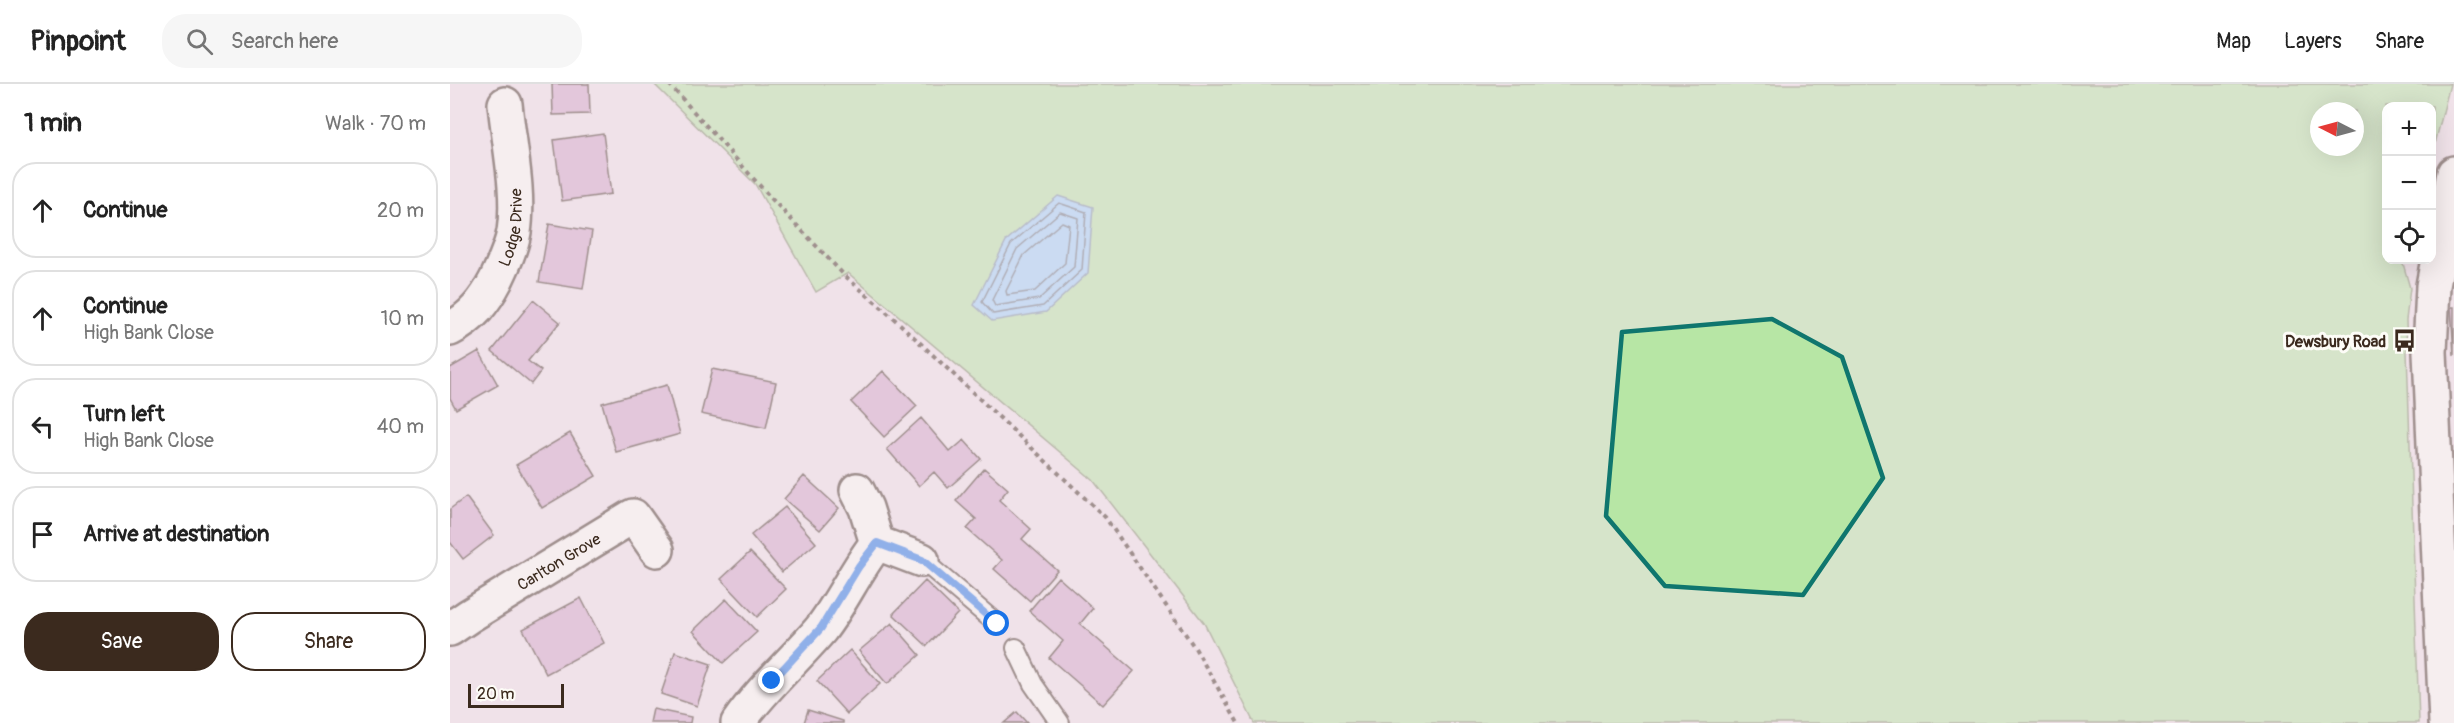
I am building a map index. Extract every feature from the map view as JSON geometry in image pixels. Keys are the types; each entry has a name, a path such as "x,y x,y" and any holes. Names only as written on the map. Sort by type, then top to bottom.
{"street":[{"name":"Lodge Drive","path":"450,329 461,323 481,305 495,281 512,242 515,206 505,104"},
{"path":"2446,723 2431,424 2430,342 2437,256 2454,173"},
{"path":"857,490 866,508 877,543"},
{"name":"Carlton Grove","path":"450,630 469,616 633,516 657,550"},
{"path":"877,543 922,560"},
{"path":"738,723 756,699 821,628 859,566 877,543"}],"lane":[{"path":"922,560 997,624"},
{"path":"1016,648 1033,684 1060,723"}],"path":[{"path":"669,84 769,196 844,275 900,324 1105,517 1195,648 1238,723"}],"highlighted area":[{"path":"1772,319 1842,357 1883,478 1803,595 1665,586 1606,516 1622,332"}],"green space":[{"path":"654,84 2450,84 2436,140 2436,102 2382,102 2382,264 2403,264 2410,288 2406,320 2419,723 1254,723 1204,623 1093,480 848,273 816,292 755,184"}],"water":[{"path":"1058,196 1093,207 1088,273 1046,312 992,321 974,305 1006,241"}],"building":[{"path":"552,84 589,84 590,114 553,115"},
{"path":"603,133 611,194 562,201 554,140"},
{"path":"549,224 592,231 583,289 539,282"},
{"path":"533,300 560,322 528,361 541,371 531,384 492,351"},
{"path":"2451,307 2454,307 2454,356"},
{"path":"479,351 498,385 456,409 450,398 450,368"},
{"path":"712,369 776,382 766,428 701,414"},
{"path":"883,371 917,406 884,437 851,402"},
{"path":"667,385 680,434 616,452 602,403"},
{"path":"921,418 950,452 964,440 981,459 948,488 934,472 919,486 887,449"},
{"path":"570,433 596,476 542,508 516,465"},
{"path":"984,468 1008,489 999,500 1031,529 1022,539 1057,570 1030,601 994,569 1002,560 967,529 976,519 956,501"},
{"path":"804,476 839,508 820,530 784,499"},
{"path":"466,497 494,535 463,559 450,542 450,509"},
{"path":"785,507 816,543 782,572 751,535"},
{"path":"750,552 786,589 757,617 721,579"},
{"path":"1058,577 1093,608 1080,624 1134,671 1103,705 1049,658 1063,641 1029,611"},
{"path":"925,581 958,613 927,646 893,614"},
{"path":"581,598 604,643 546,674 523,629"},
{"path":"726,599 757,632 723,663 693,631"},
{"path":"892,623 920,655 887,684 859,651"},
{"path":"850,650 880,684 847,714 817,681"},
{"path":"675,652 711,664 697,706 661,694"},
{"path":"653,709 691,717 690,723 650,723"},
{"path":"808,710 843,721 843,723 804,723"},
{"path":"1017,712 1027,723 1004,723"}],"place":[{"name":"Dewsbury Road","path":"2404,341"}],"route":[{"path":"772,681 821,628 835,609 859,566 877,543 922,560 997,624"}]}
